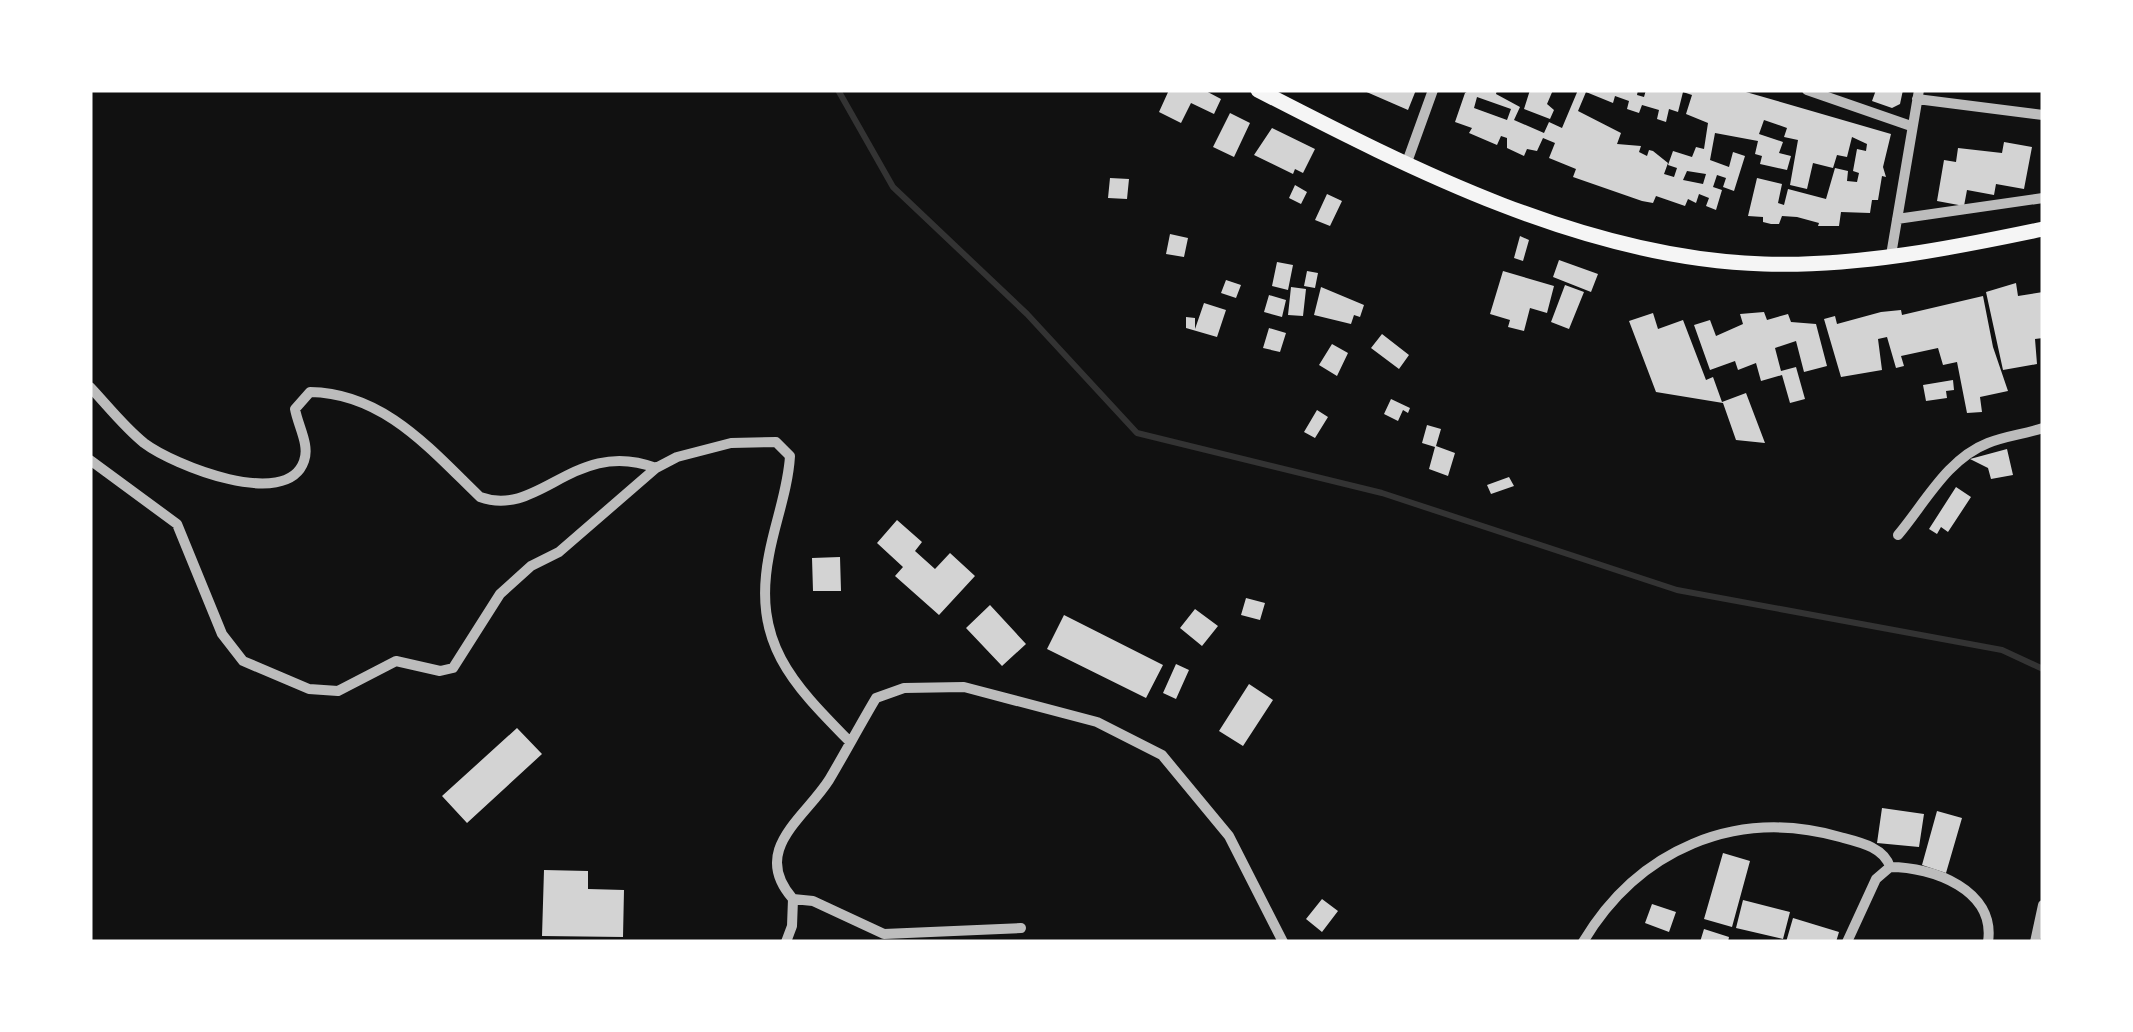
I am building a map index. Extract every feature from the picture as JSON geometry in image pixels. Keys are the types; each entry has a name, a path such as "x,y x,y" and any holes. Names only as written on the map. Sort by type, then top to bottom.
{"main road":[{"path":"1258,90 1407,162 1585,235 1656,253 1767,264 1890,256 2043,230"}],"street":[{"path":"1407,162 1433,90"},
{"path":"1807,90 1911,126"},
{"path":"1890,256 1918,95 2043,115"},
{"path":"1897,219 2043,198"},
{"path":"90,387 144,443 174,460 253,484 269,486 297,474 305,460 306,442 296,409 310,392 343,396 374,407 422,439 480,497 492,501 517,500 579,466 617,460 656,468"},
{"path":"1898,535 1957,463 1987,443 2043,428"},
{"path":"90,460 178,524 222,634 234,654 295,685 324,691 348,688 396,660 440,671 453,668 500,594 531,566 560,552 656,468 676,457 758,439 785,448 790,456 788,478 769,556 762,606 774,649 806,696 850,742"},
{"path":"786,942 792,926 792,898 779,883 776,860 784,836 827,783 876,698 904,688 964,687 1098,722 1162,756 1229,836 1283,942"},
{"path":"1583,942 1617,896 1652,865 1687,843 1723,831 1761,827 1834,836 1878,851 1890,868"},
{"path":"1848,942 1876,879 1890,868 1916,869 1967,890 1988,916 1988,942"},
{"path":"792,898 813,901 884,934 1020,928"},
{"path":"2036,942 2043,905"}],"building":[{"path":"1169,90 1204,90 1221,99 1214,114 1191,103 1181,123 1159,112"},
{"path":"1362,90 1416,90 1408,110"},
{"path":"1497,90 1496,94 1520,107 1514,120 1544,133 1549,122 1562,128 1578,90 1638,90 1637,95 1644,97 1646,90 1739,90 1891,134 1883,167 1886,177 1882,176 1878,200 1872,200 1870,213 1841,212 1839,226 1818,226 1819,223 1782,216 1779,224 1771,224 1763,222 1763,217 1748,216 1757,178 1782,184 1778,203 1784,205 1788,189 1826,199 1835,168 1848,171 1847,181 1857,182 1859,173 1853,171 1857,149 1866,151 1867,144 1852,137 1847,157 1837,155 1833,168 1813,163 1807,189 1790,185 1798,140 1784,137 1787,128 1764,120 1759,134 1783,142 1779,153 1791,156 1787,170 1760,164 1762,156 1755,154 1758,141 1715,133 1710,160 1729,167 1733,152 1745,156 1734,191 1723,187 1726,178 1717,175 1713,187 1722,190 1716,210 1706,206 1709,198 1699,194 1696,203 1688,199 1685,206 1656,196 1653,203 1642,201 1573,177 1576,169 1549,158 1555,143 1543,138 1537,151 1527,149 1524,156 1507,148 1507,138 1501,136 1497,145 1469,133 1472,128 1455,122 1465,93","holes":["1586,92 1613,103 1615,96 1629,101 1627,109 1639,113 1642,105 1659,110 1657,119 1666,122 1669,109 1678,112 1683,92 1692,95 1686,114 1708,123 1704,149 1696,147 1692,157 1673,151 1668,165 1677,168 1674,177 1664,174 1668,163 1653,151 1649,150 1647,156 1639,152 1641,146 1617,144 1621,133 1578,111","1477,97 1511,109 1507,120 1474,108","1687,171 1706,174 1703,184 1683,180"]},
{"path":"1530,90 1553,90 1547,104 1554,110 1550,119 1524,109"},
{"path":"1876,90 1903,90 1900,104 1892,108 1872,101"},
{"path":"1230,113 1250,123 1234,157 1213,147"},
{"path":"1272,128 1315,149 1303,173 1295,169 1293,174 1254,155"},
{"path":"2004,142 2032,147 2024,189 1996,184 1994,195 1967,190 1964,206 1937,201 1944,160 1956,162 1958,148 2002,153"},
{"path":"1110,178 1129,179 1127,199 1108,198"},
{"path":"1295,185 1307,192 1301,204 1289,198"},
{"path":"1327,194 1342,201 1330,226 1315,220"},
{"path":"1170,234 1188,238 1184,257 1166,254"},
{"path":"1520,236 1529,240 1523,261 1514,258"},
{"path":"1559,260 1598,274 1591,292 1553,277"},
{"path":"1277,262 1293,265 1288,290 1272,286"},
{"path":"1307,271 1318,273 1315,288 1304,286"},
{"path":"1503,271 1554,286 1547,313 1530,308 1524,331 1508,327 1510,320 1490,314"},
{"path":"1226,280 1241,285 1236,298 1221,293"},
{"path":"2016,283 2018,296 2043,292 2043,338 2035,339 2037,364 2003,370 1986,292"},
{"path":"1565,285 1584,292 1569,329 1551,322"},
{"path":"1291,287 1306,289 1303,316 1288,315"},
{"path":"1321,287 1364,305 1360,317 1354,315 1351,324 1314,315"},
{"path":"1269,295 1286,300 1282,317 1264,312"},
{"path":"1983,296 1993,347 2008,391 1980,397 1982,412 1967,413 1957,362 1943,365 1938,348 1901,356 1904,366 1896,368 1887,337 1878,339 1882,370 1841,377 1824,319 1835,316 1837,324 1881,312 1901,310 1902,315"},
{"path":"1204,303 1226,310 1217,337 1186,328 1186,317 1195,318 1195,329"},
{"path":"1764,312 1767,320 1788,314 1791,322 1816,324 1827,366 1804,372 1796,341 1775,348 1781,371 1796,367 1805,399 1790,403 1782,375 1761,381 1756,363 1738,370 1735,361 1710,370 1694,325 1710,320 1716,336 1743,324 1740,314"},
{"path":"1653,313 1658,329 1683,320 1706,380 1713,377 1722,402 1746,393 1765,443 1736,440 1723,403 1656,392 1629,321"},
{"path":"1269,328 1286,333 1280,352 1263,348"},
{"path":"1382,334 1409,355 1399,369 1371,348"},
{"path":"1332,344 1348,353 1337,376 1319,365"},
{"path":"1953,380 1954,390 1946,391 1947,398 1926,401 1923,385"},
{"path":"1391,399 1410,408 1408,413 1403,410 1398,421 1384,414"},
{"path":"1317,410 1328,417 1315,438 1304,432"},
{"path":"1427,425 1441,429 1436,446 1455,453 1448,476 1429,469 1435,447 1422,443"},
{"path":"2007,449 2013,475 1991,479 1988,468 1970,459"},
{"path":"1509,477 1514,486 1491,494 1487,485"},
{"path":"1956,487 1971,497 1948,532 1941,527 1937,534 1929,529"},
{"path":"897,520 922,542 915,551 935,569 950,553 975,576 939,615 895,576 903,567 877,543"},
{"path":"840,557 841,591 813,591 812,558"},
{"path":"1246,598 1265,603 1260,620 1241,615"},
{"path":"990,605 1026,644 1002,666 966,628"},
{"path":"1195,609 1218,626 1202,646 1180,628"},
{"path":"1064,615 1163,665 1146,698 1047,649"},
{"path":"1176,664 1189,670 1176,699 1163,693"},
{"path":"1249,684 1273,700 1243,746 1219,731"},
{"path":"517,728 542,754 467,823 442,796"},
{"path":"1882,808 1924,814 1919,847 1877,843"},
{"path":"1937,811 1962,818 1946,873 1922,865"},
{"path":"1723,853 1750,861 1732,927 1704,919"},
{"path":"544,870 588,871 588,889 624,890 623,937 542,936"},
{"path":"1322,899 1338,911 1322,932 1306,919"},
{"path":"1743,900 1790,912 1783,939 1736,928"},
{"path":"1652,904 1676,912 1669,932 1645,923"},
{"path":"1793,918 1839,932 1836,942 1786,942"},
{"path":"1704,929 1729,937 1728,942 1700,942"}],"waterway":[{"path":"838,90 893,187 1027,314 1137,433 1382,493 1677,590 2002,650 2043,669"}]}
